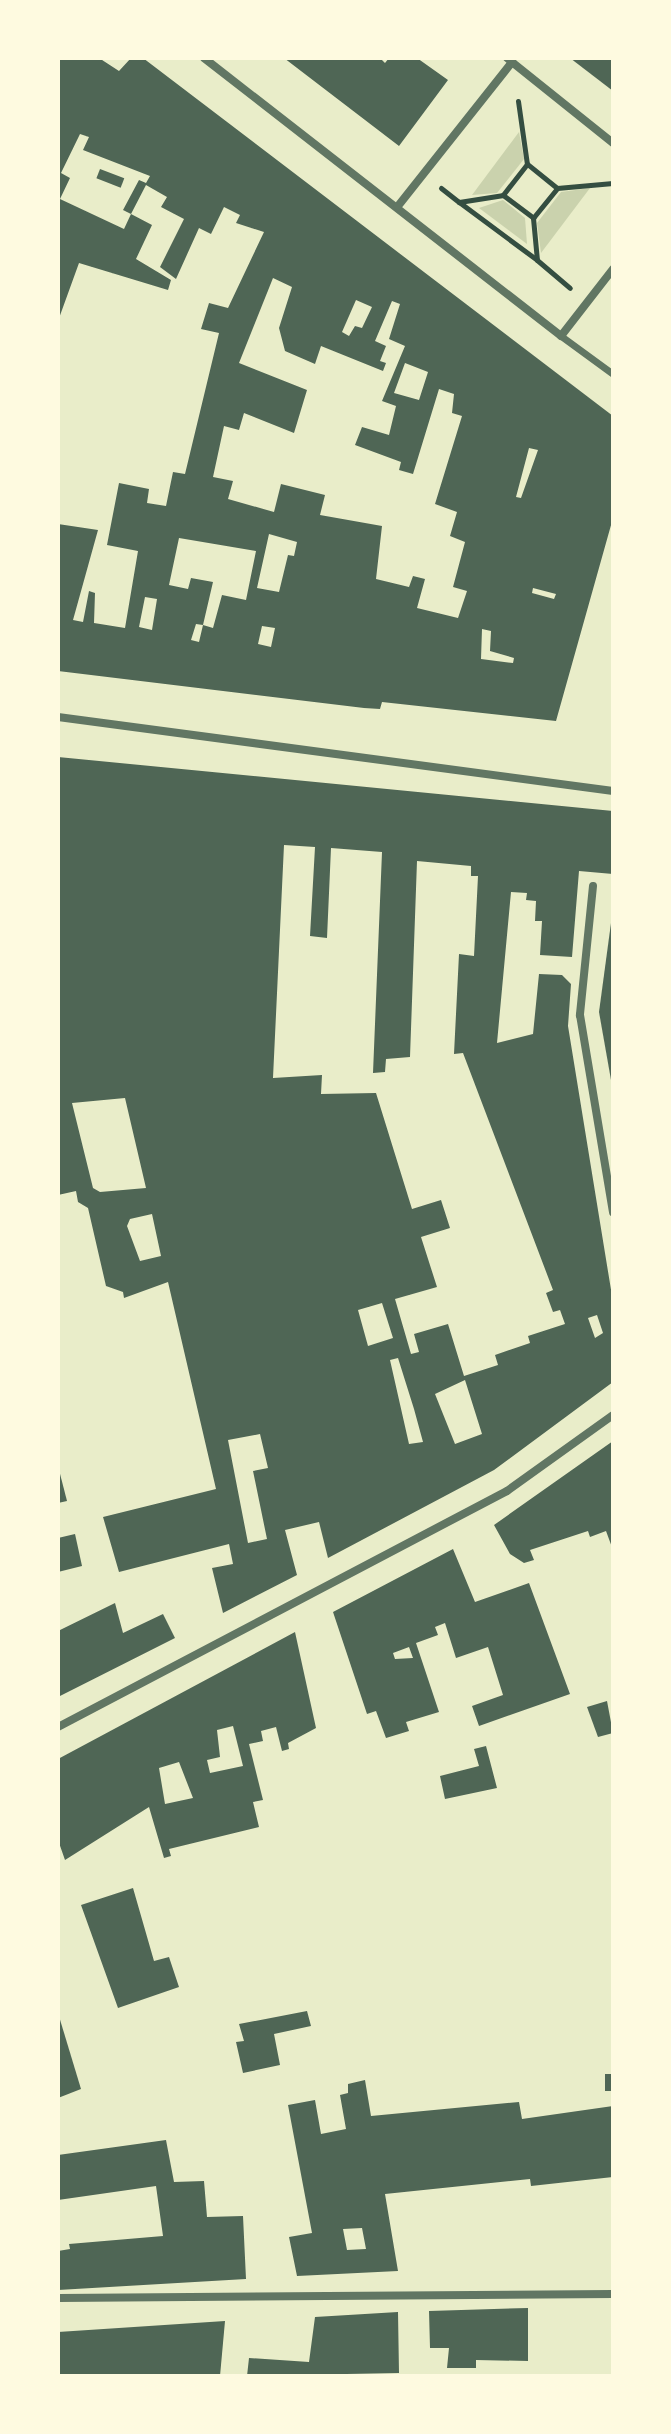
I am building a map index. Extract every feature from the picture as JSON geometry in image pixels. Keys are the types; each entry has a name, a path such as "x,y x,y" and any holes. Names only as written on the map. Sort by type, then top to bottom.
{"street":[{"path":"204,58 613,374"},
{"path":"398,206 510,60 613,143"},
{"path":"561,336 613,269"},
{"path":"58,717 463,769 547,786 613,791"},
{"path":"593,886 580,1015 613,1212"},
{"path":"58,1727 507,1491 613,1415"},
{"path":"58,2298 613,2294"}],"path":[{"path":"459,202 503,195 527,164 522,106 499,78"},
{"path":"527,164 557,188 613,183"},
{"path":"423,174 537,260 586,302"},
{"path":"537,260 533,218 557,188"},
{"path":"503,195 533,218"}],"green space":[{"path":"519,132 524,159 497,193 472,195"},
{"path":"590,188 541,253 537,223 561,192"},
{"path":"503,200 525,218 527,244 479,208"}],"building":[{"path":"58,58 99,58 119,71 131,58 143,58 613,416 613,518 556,721 382,702 380,709 364,708 58,671 58,524 98,530 73,620 83,622 89,591 95,593 94,623 125,628 138,551 107,545 119,483 149,489 147,503 166,506 173,472 185,474 219,333 201,329 209,303 228,308 264,232 236,223 240,215 224,207 211,234 199,228 176,279 160,267 184,219 161,207 167,197 146,185 131,214 152,225 136,259 171,280 168,290 79,263 58,321","holes":["80,134 89,137 83,150 150,176 146,183 139,180 123,210 131,214 124,229 60,199 70,178 61,173","273,278 292,287 279,328 285,351 315,364 321,346 383,371 386,363 380,361 386,346 375,341 392,301 400,304 389,339 405,346 382,401 396,406 389,435 362,427 355,445 401,462 399,470 413,474 439,389 454,394 452,413 462,416 435,504 457,512 450,536 465,542 453,587 467,591 458,618 417,608 425,579 413,576 409,587 376,579 382,526 320,515 325,495 281,484 274,512 228,499 233,481 213,477 224,426 239,430 244,413 294,433 307,390 239,363","356,300 372,307 362,328 355,326 349,336 342,332","405,363 428,372 419,400 394,393","529,448 538,450 521,498 516,497","269,534 297,542 294,556 288,555 279,592 257,588","179,538 256,551 246,600 222,595 213,628 203,625 213,582 191,578 188,589 169,585","533,588 556,594 554,599 532,593","145,597 157,599 152,630 139,627","196,624 203,625 199,642 191,640","262,626 275,628 271,647 258,644","482,629 491,631 490,651 514,658 513,663 481,659"]},
{"path":"284,58 380,58 385,63 389,58 417,58 448,80 399,146"},
{"path":"570,58 613,58 613,91"},
{"path":"100,169 124,178 121,188 96,178"},
{"path":"58,757 613,811 613,874 579,871 572,957 540,955 542,921 535,921 536,901 526,900 527,893 511,892 497,1043 533,1034 539,974 562,975 571,984 568,1026 613,1302 613,1382 494,1470 328,1558 319,1522 285,1530 297,1575 223,1613 212,1568 233,1564 229,1544 119,1572 103,1517 216,1489 168,1282 124,1298 123,1292 106,1286 88,1208 78,1202 76,1191 58,1195","holes":["284,845 315,847 310,936 327,938 331,848 382,852 373,1073 385,1072 386,1059 410,1057 417,861 471,866 471,876 478,876 474,956 459,954 454,1054 463,1053 553,1290 546,1293 553,1312 560,1310 565,1324 528,1336 530,1343 495,1355 498,1365 464,1376 448,1324 414,1334 419,1352 411,1354 395,1299 437,1287 421,1237 450,1228 441,1200 412,1209 376,1093 321,1094 322,1075 273,1078","125,1098 146,1188 100,1192 93,1188 72,1103","152,1214 161,1256 140,1261 127,1226 130,1219","382,1303 393,1338 368,1346 358,1310","597,1315 603,1333 595,1338 588,1318","398,1358 423,1442 409,1444 390,1360","465,1380 482,1434 455,1444 435,1394","260,1434 268,1468 253,1471 267,1539 248,1543 228,1440"]},
{"path":"613,923 611,1080 599,1012"},
{"path":"613,1441 613,1550 606,1531 590,1537 588,1531 530,1550 534,1560 524,1563 510,1554 494,1525"},
{"path":"58,1466 67,1501 58,1503"},
{"path":"75,1534 82,1566 58,1572 58,1538"},
{"path":"453,1549 475,1602 529,1583 570,1694 479,1726 472,1706 503,1695 488,1647 456,1658 445,1623 435,1627 438,1635 416,1643 439,1712 406,1722 409,1731 386,1738 376,1711 367,1714 333,1612","holes":["409,1647 413,1658 395,1659 393,1653"]},
{"path":"115,1603 123,1633 163,1614 175,1638 58,1697 58,1631"},
{"path":"295,1632 316,1728 288,1743 289,1749 282,1751 276,1727 261,1731 263,1741 249,1744 263,1800 253,1802 259,1827 169,1849 171,1856 164,1858 149,1807 65,1860 58,1840 58,1759","holes":["233,1726 243,1766 210,1773 207,1760 220,1757 217,1730","179,1762 193,1798 165,1804 159,1768"]},
{"path":"607,1701 613,1733 598,1737 587,1707"},
{"path":"486,1746 497,1788 445,1799 440,1776 479,1766 474,1749"},
{"path":"133,1888 154,1961 169,1957 179,1987 118,2008 81,1905"},
{"path":"307,2011 311,2026 274,2034 280,2065 243,2073 236,2042 244,2041 239,2024"},
{"path":"58,2013 81,2089 58,2098"},
{"path":"605,2074 613,2074 613,2091 605,2091"},
{"path":"365,2080 371,2116 519,2102 522,2119 613,2106 613,2177 531,2186 530,2179 385,2194 398,2271 297,2276 289,2237 312,2233 288,2105 315,2100 321,2134 346,2129 340,2095 348,2093 348,2084","holes":["362,2228 366,2249 347,2250 343,2229"]},
{"path":"166,2140 174,2182 204,2181 207,2217 243,2216 246,2279 58,2290 58,2251 70,2249 69,2244 163,2236 156,2186 58,2200 58,2155"},
{"path":"528,2308 528,2361 476,2360 476,2368 447,2368 449,2348 430,2348 429,2311"},
{"path":"398,2312 399,2373 247,2376 249,2358 309,2362 315,2317"},
{"path":"225,2321 220,2376 60,2376 58,2332"}]}
